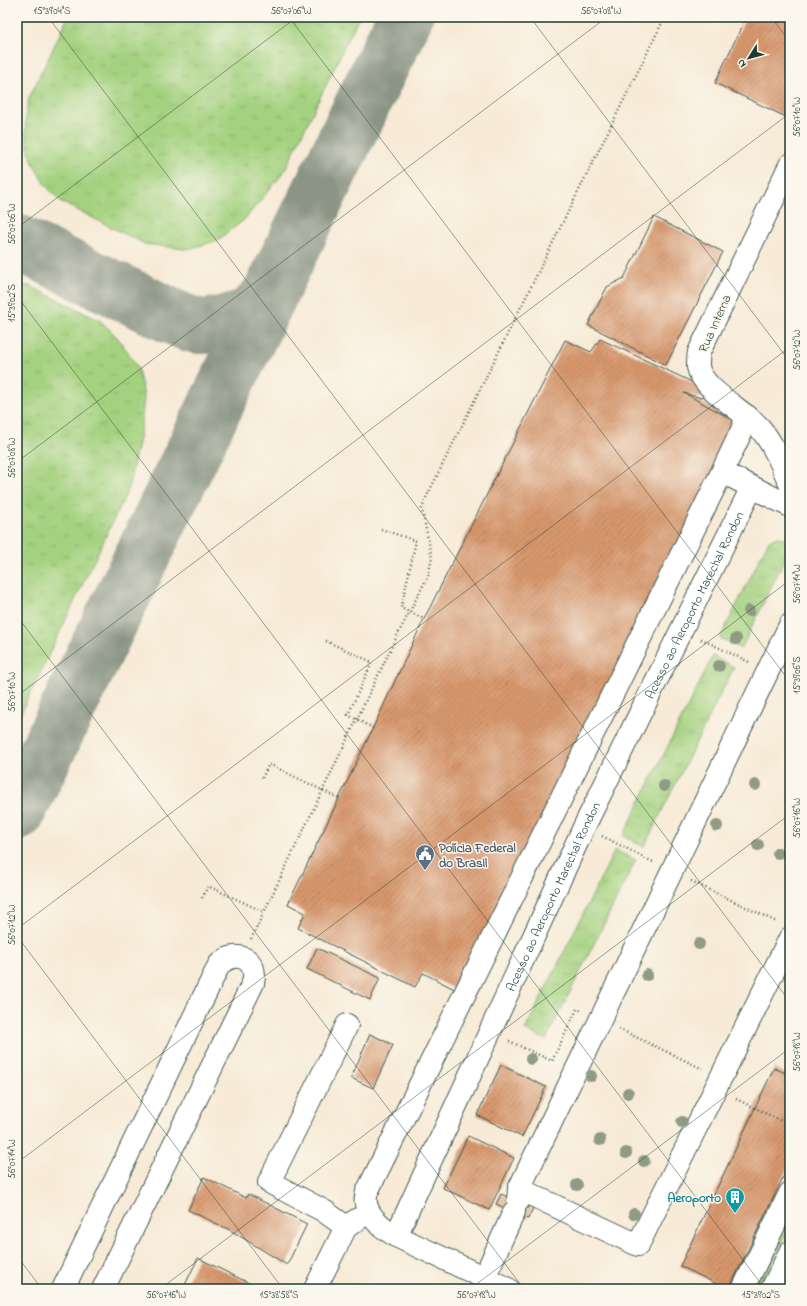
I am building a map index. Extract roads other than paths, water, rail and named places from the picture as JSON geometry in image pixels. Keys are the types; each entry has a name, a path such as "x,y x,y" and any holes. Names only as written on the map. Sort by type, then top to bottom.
{"main road":[{"name":"Rua Interna","path":"790,165 698,352 698,367 702,377 723,398 747,416 759,428 770,442 790,484"},
{"path":"508,1289 396,1236 384,1228 375,1221 369,1212 366,1205 367,1192 722,472 747,416"},
{"path":"722,472 790,506"},
{"name":"Acesso ao Aeroporto Marechal Rondon","path":"396,1236 584,827 752,487"},
{"path":"484,1278 517,1201 790,626"},
{"path":"517,1201 638,1245 790,938"},
{"path":"63,1289 219,965 229,957 235,956 247,960 254,968 255,972 253,983 103,1289"},
{"path":"346,1227 324,1211 268,1182 347,1025"},
{"path":"743,1289 790,1193"},
{"path":"315,1289 346,1227 369,1212"},
{"path":"772,1289 790,1252"}],"place":[{"name":"Polícia Federal do Brasil","path":"425,871"},
{"name":"Aeroporto","path":"735,1214"}]}
